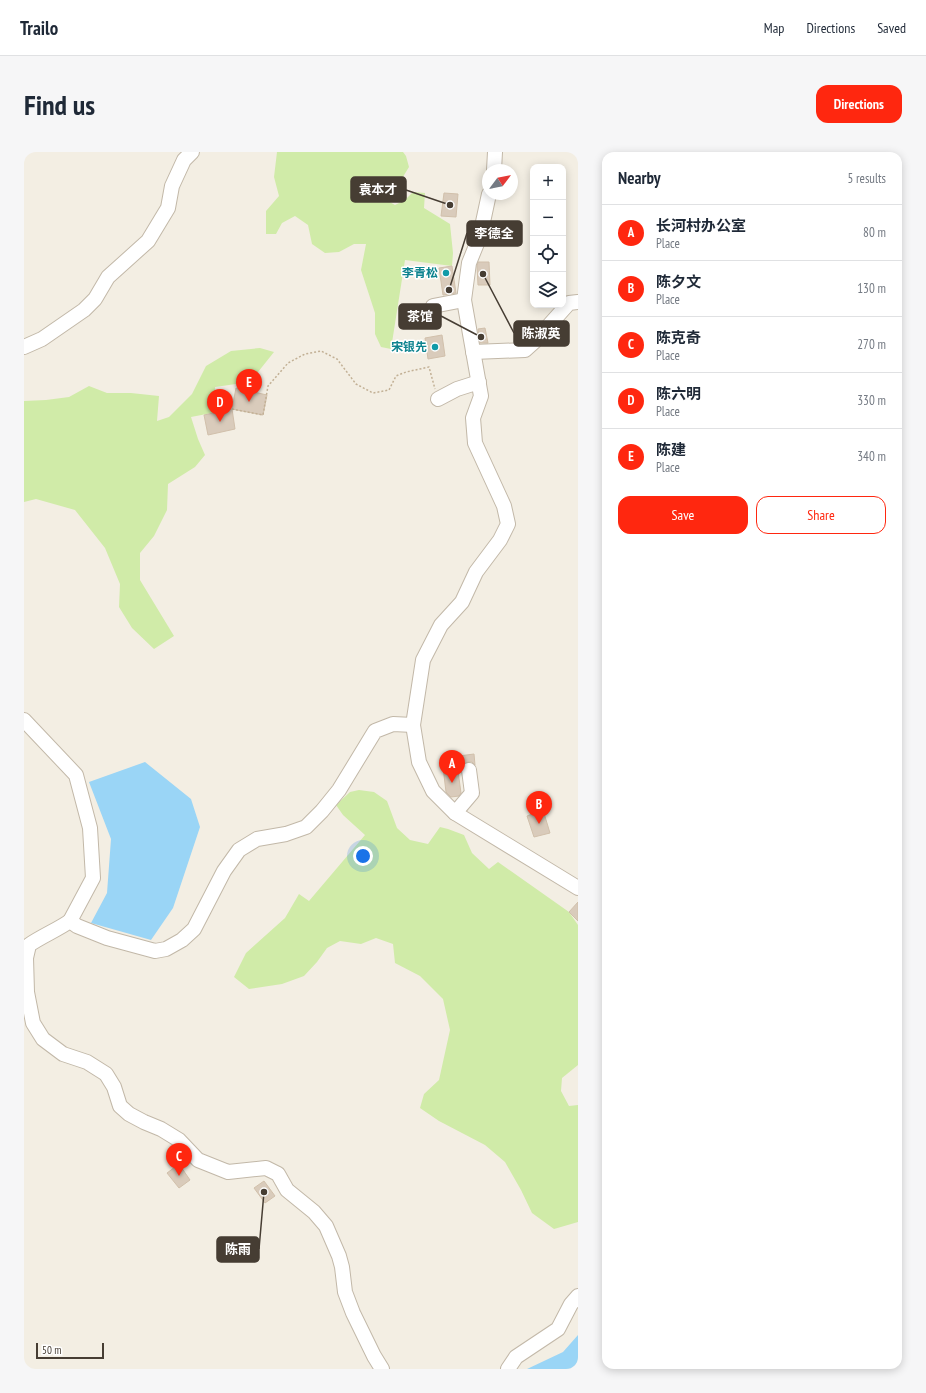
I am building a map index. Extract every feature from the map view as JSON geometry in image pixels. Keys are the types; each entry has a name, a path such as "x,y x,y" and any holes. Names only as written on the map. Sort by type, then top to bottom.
{"street":[{"path":"24,347 42,339 84,310 95,299 108,277 148,241 168,208 172,186 184,160 192,152"},
{"path":"494,164 495,152"},
{"path":"488,200 480,236 469,263 464,300 481,396 473,418 475,443 504,506 508,524 500,540 476,572 462,602 441,625 423,660 413,725 419,762 433,791 455,813 578,888"},
{"path":"433,306 464,300"},
{"path":"473,352 525,350 569,303 578,302"},
{"path":"438,400 457,389 479,382"},
{"path":"24,720 76,775 90,828 93,878 70,921 29,945 26,958 26,992 33,1023 43,1040 63,1054 87,1062 106,1074 114,1086 120,1106 129,1114 170,1134 179,1140 198,1160 228,1172 266,1168 278,1174 287,1190 314,1212 326,1226 339,1256 345,1292 353,1313 382,1369"},
{"path":"70,921 77,926 107,938 155,951 166,949 182,940 194,928 224,870 239,850 257,839 286,834 306,827 322,811 339,790 375,731 393,724 413,725"},
{"path":"455,813 472,793 469,770"},
{"path":"508,1369 516,1357 558,1329 571,1304 578,1296"}],"path":[{"path":"232,409 263,415 268,386 288,363 305,354 321,351 337,359 356,384 373,393 389,390 396,376 406,372 429,367 438,400"}],"green space":[{"path":"277,152 403,152 406,156 409,167 401,180 386,192 386,200 395,205 405,200 413,192 425,193 424,208 450,224 453,253 452,266 405,260 391,349 381,347 375,334 375,313 361,270 366,244 354,244 339,252 325,253 312,244 308,225 295,216 282,223 276,234 266,234 266,211 279,196 274,177"},
{"path":"260,348 274,352 250,382 215,387 217,412 191,417 205,455 195,467 168,484 167,510 154,536 140,553 140,580 174,636 154,649 132,628 119,607 120,584 105,548 75,510 36,499 24,502 24,401 69,397 89,386 107,393 131,393 159,396 157,421 169,417 192,394 206,366 231,351"},
{"path":"359,790 374,792 387,801 397,828 410,840 428,844 440,827 464,835 472,853 489,869 498,862 569,912 578,925 578,1065 562,1078 561,1091 569,1106 578,1105 578,1222 554,1229 532,1213 505,1162 485,1145 439,1121 420,1108 424,1094 439,1080 450,1030 443,999 420,976 395,963 393,944 376,938 361,944 340,941 327,948 304,976 282,984 249,989 234,977 246,953 285,918 299,894 309,901 365,835 343,815 336,805 350,792"}],"water":[{"path":"145,762 191,799 200,827 173,908 151,940 91,923 107,893 111,839 89,782"},
{"path":"578,1335 578,1369 527,1369 563,1352"}],"building":[{"path":"444,193 458,194 456,217 441,216"},
{"path":"478,262 489,262 490,285 478,285"},
{"path":"452,266 456,293 443,295 439,268"},
{"path":"485,328 488,343 480,343 478,329"},
{"name":"宋银先","path":"442,335 445,356 428,359 425,338"},
{"path":"236,388 267,395 263,415 232,409"},
{"path":"232,409 235,429 208,435 204,415"},
{"path":"474,754 475,765 472,762 468,762 461,766 461,771 458,771 461,793 459,796 451,797 446,792 443,767 451,757"},
{"path":"543,810 550,833 534,837 527,816"},
{"path":"578,902 578,921 569,912"},
{"path":"179,1164 190,1180 179,1188 167,1173"},
{"path":"264,1181 275,1196 265,1203 254,1188"}],"place":[{"name":"袁本才","path":"450,205"},
{"name":"李青松","path":"446,273"},
{"name":"陈淑英","path":"483,274"},
{"name":"李德全","path":"449,290"},
{"name":"茶馆","path":"481,337"},
{"name":"宋银先","path":"435,347"},
{"name":"陈建","path":"249,402"},
{"name":"陈六明","path":"220,422"},
{"name":"长河村办公室","path":"452,783"},
{"name":"陈夕文","path":"539,824"},
{"name":"陈克奇","path":"179,1176"},
{"name":"陈雨","path":"264,1192"}]}
